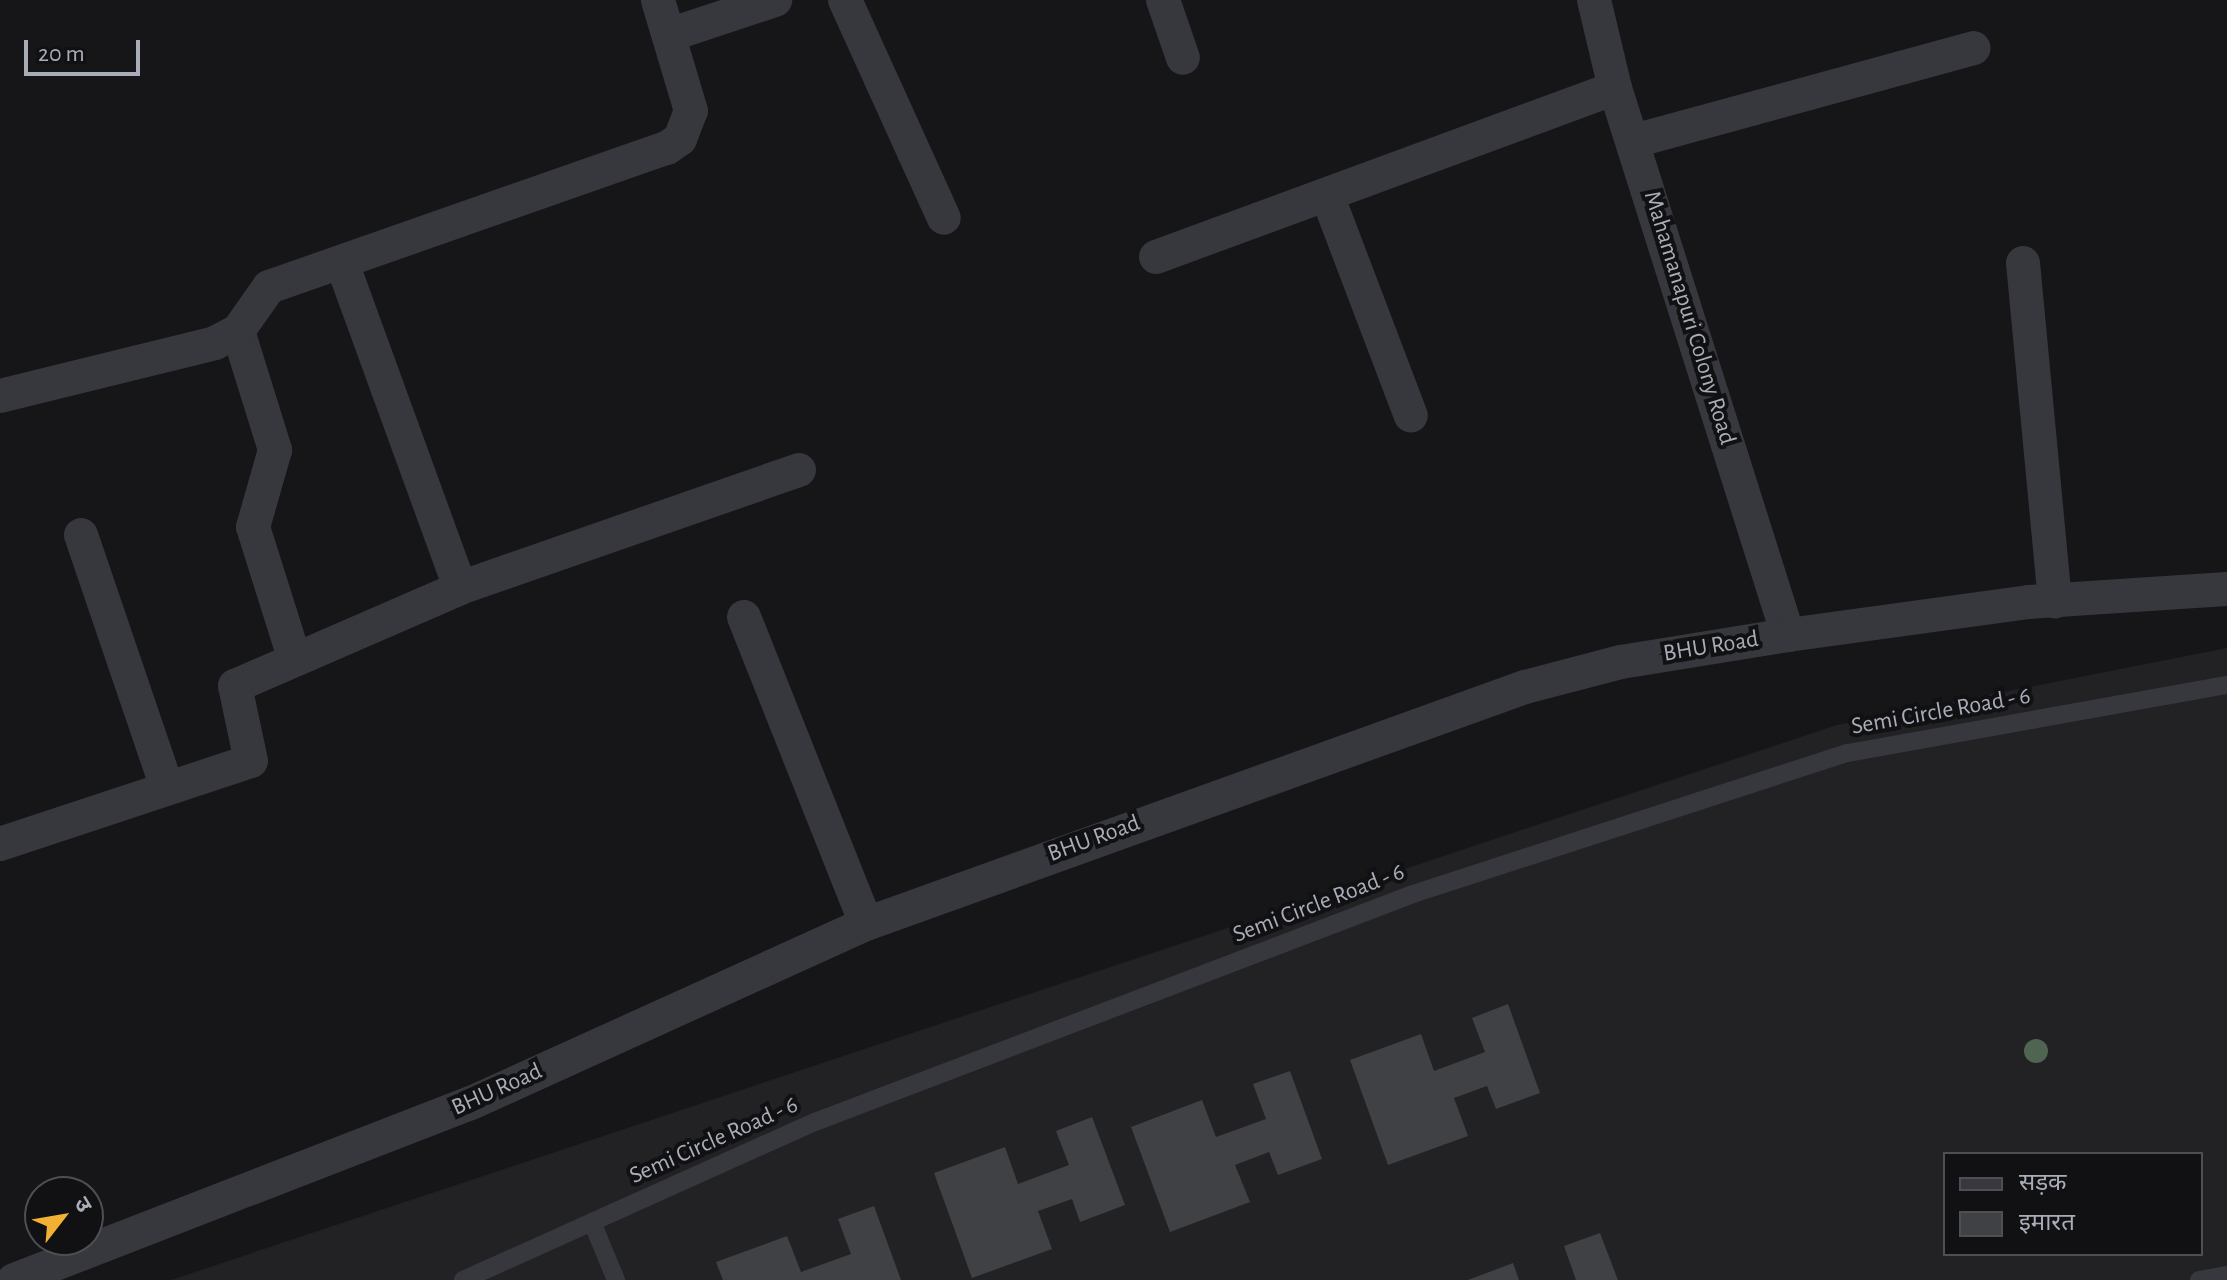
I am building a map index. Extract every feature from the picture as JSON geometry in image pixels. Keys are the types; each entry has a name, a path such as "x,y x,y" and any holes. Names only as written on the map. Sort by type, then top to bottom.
{"street":[{"path":"0,396 215,343 238,331 269,287 680,139 691,111 658,0"},
{"path":"669,35 775,0"},
{"path":"845,0 944,218"},
{"path":"1163,0 1183,58"},
{"name":"Mahamanapuri Colony Road","path":"1594,0 1615,88 1788,635"},
{"path":"1634,141 1973,48"},
{"path":"1156,257 1615,88"},
{"path":"1327,195 1411,416"},
{"path":"342,263 460,588"},
{"path":"2023,263 2055,601"},
{"path":"238,331 275,450 253,527 295,660"},
{"path":"0,844 251,761 235,686 460,588 799,470"},
{"path":"81,535 167,788"},
{"name":"BHU Road","path":"14,1280 471,1103 866,924 1525,687 1621,662 1788,635 2055,601 2227,589"},
{"path":"744,617 866,924"}],"lane":[{"name":"Semi Circle Road - 6","path":"463,1280 815,1122 1413,894 1848,753 2227,685"},
{"path":"592,1222 616,1280"},
{"path":"2199,1280 2227,1275"}],"shaded area":[{"path":"2227,648 2227,1280 171,1280 1837,725"}],"building":[{"path":"1508,1004 1540,1093 1496,1109 1487,1086 1454,1098 1468,1136 1388,1165 1350,1060 1421,1034 1434,1071 1485,1052 1472,1018"},
{"path":"1290,1071 1322,1159 1278,1175 1269,1152 1235,1165 1250,1202 1170,1232 1131,1127 1202,1100 1216,1137 1266,1119 1253,1084"},
{"path":"1092,1117 1125,1205 1080,1222 1072,1199 1038,1211 1052,1249 972,1278 934,1173 1005,1147 1018,1184 1069,1165 1056,1131"},
{"path":"874,1206 901,1280 723,1280 716,1262 787,1236 801,1272 851,1254 838,1219"},
{"path":"1600,1233 1618,1280 1576,1280 1564,1246"},
{"path":"1513,1263 1519,1280 1468,1280"}]}
